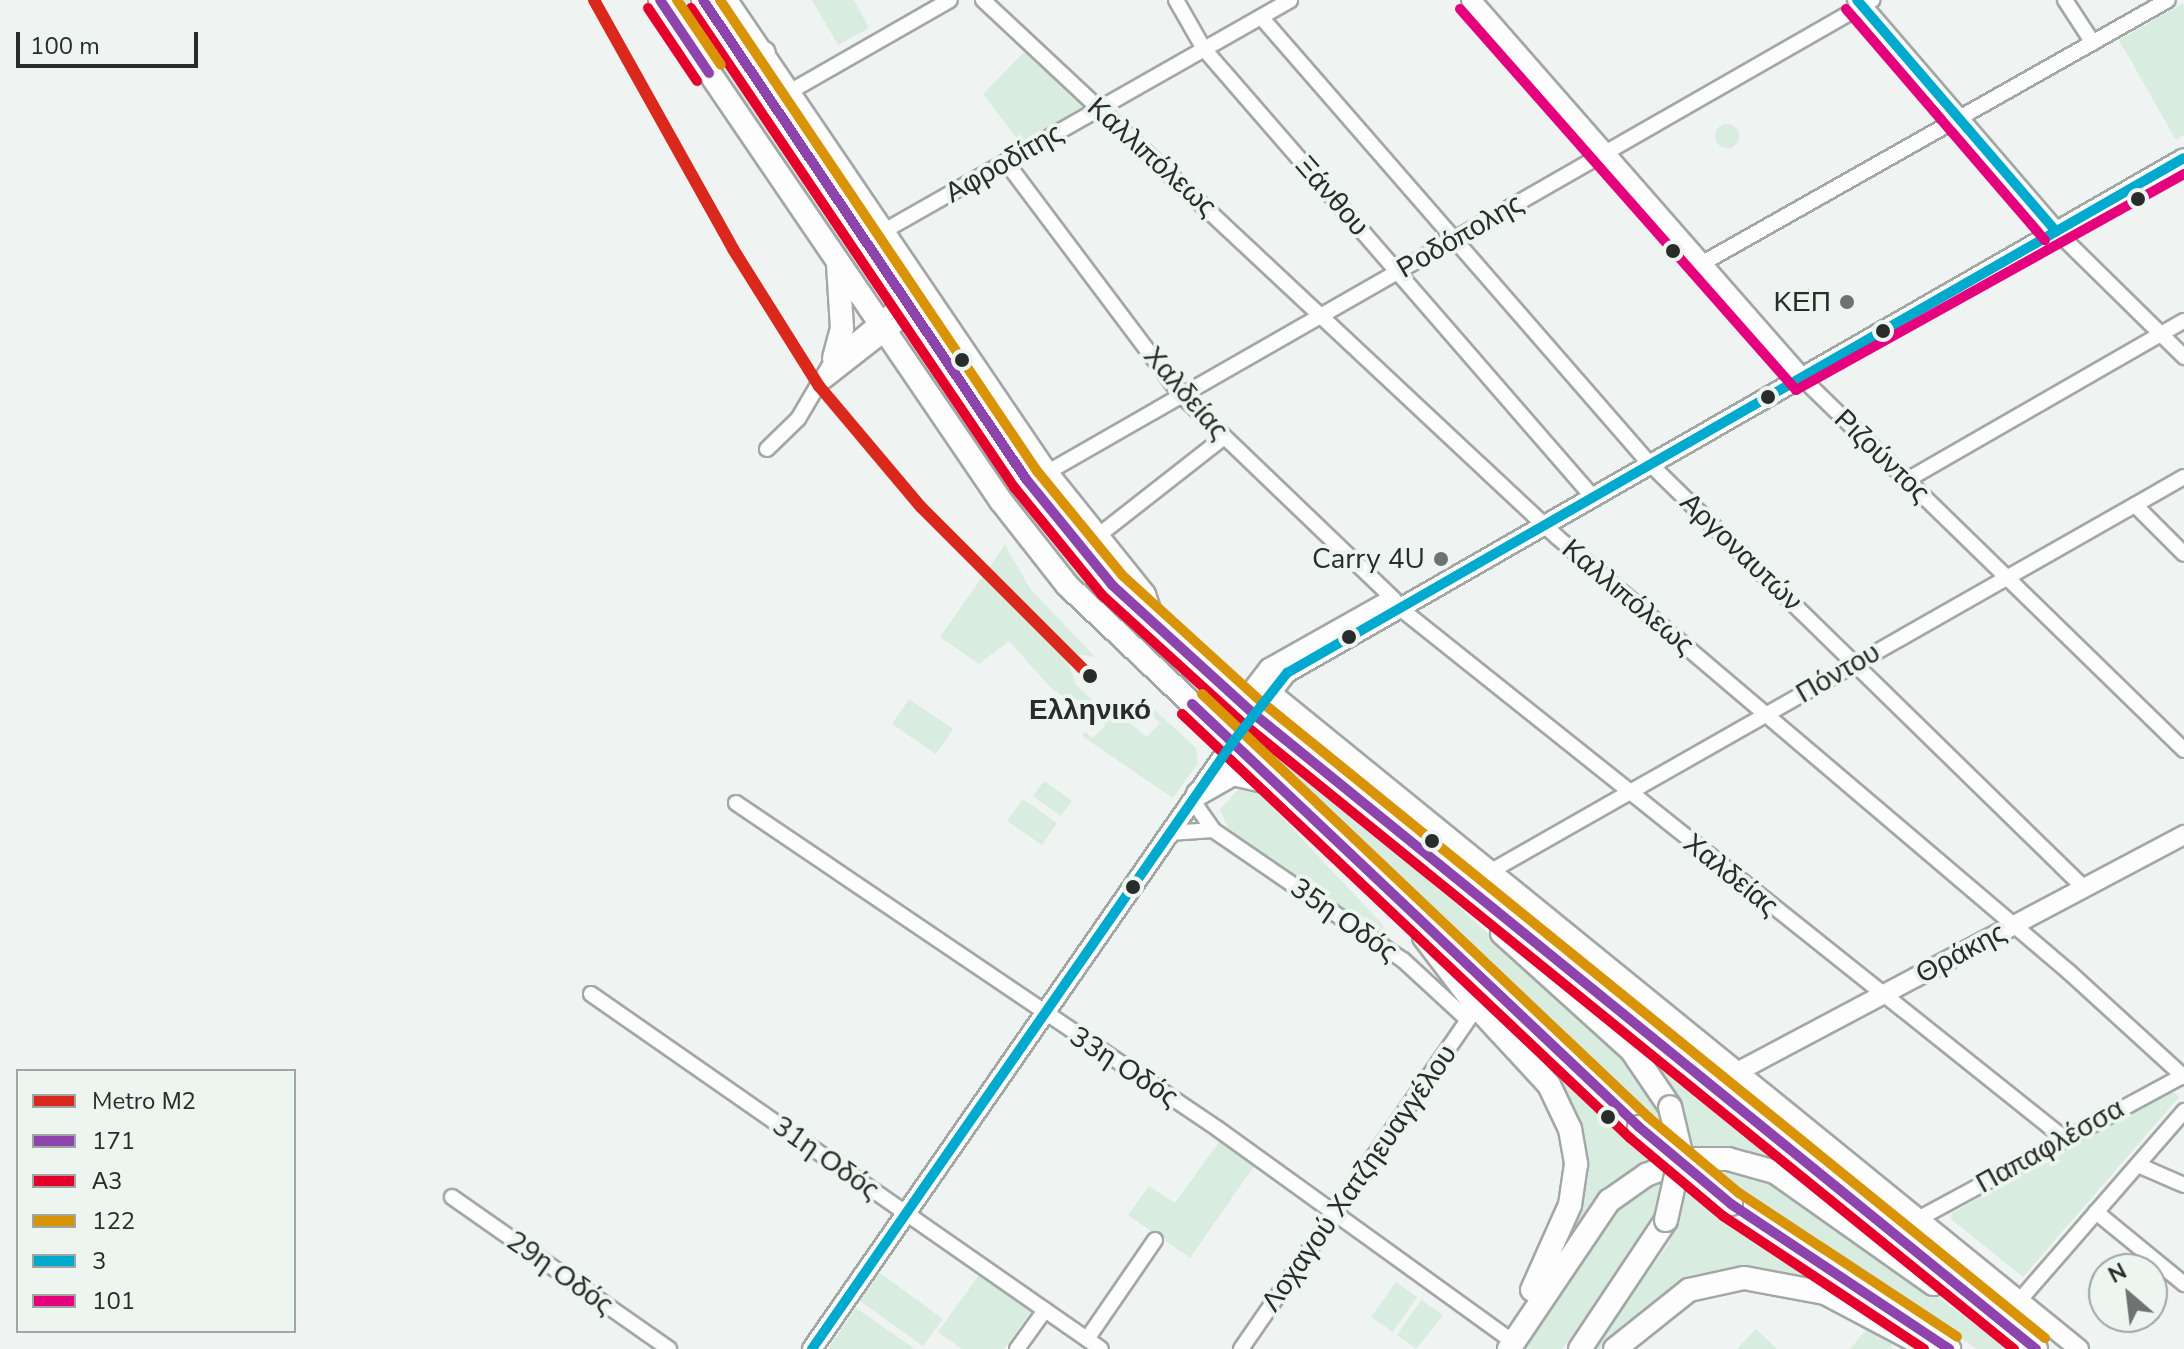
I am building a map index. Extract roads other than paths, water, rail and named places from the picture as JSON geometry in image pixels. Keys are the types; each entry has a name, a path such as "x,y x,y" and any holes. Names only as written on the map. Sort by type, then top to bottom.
{"main road":[{"path":"660,0 1041,555 1103,621 1639,1127 1731,1204 1949,1349"},
{"path":"703,0 733,44 781,96 919,298 1064,533 1157,628 1248,709 2036,1349"},
{"path":"733,44 764,53"},
{"path":"834,358 842,328 837,259"},
{"path":"1195,797 1241,773 1281,787"},
{"path":"1380,816 1422,861 1632,1051 1670,1107 1681,1153 1666,1220 1580,1349"},
{"path":"1382,883 1473,1013 1549,1085 1564,1112 1575,1155 1570,1205 1507,1345"},
{"path":"1507,1345 1609,1201 1656,1169 1702,1157 1758,1166 1792,1181 2026,1349"},
{"path":"1615,1349 1689,1290 1744,1278 1825,1293 1902,1344 1931,1349"}],"street":[{"path":"728,0 764,53 781,96 884,231 919,298 1048,472 1146,594 1157,628"},
{"path":"781,96 950,0"},
{"name":"Καλλιπόλεως","path":"983,0 1324,314 1543,523 2183,1076"},
{"name":"Ξάνθου","path":"1176,0 1204,49 1591,495"},
{"name":"Αφροδίτης","path":"884,231 1290,0"},
{"name":"Ριζούντος","path":"1471,0 1800,376 2184,750"},
{"path":"2065,0 2093,43"},
{"path":"1701,264 2168,0"},
{"path":"1864,2 1956,120 2056,231 2184,357"},
{"name":"Ροδόπολης","path":"1048,472 1864,2"},
{"name":"Αργοναυτών","path":"1261,17 1649,463 2084,888"},
{"path":"1248,709 1272,693 1287,673 1533,522 1543,523 2184,158"},
{"name":"Χαλδείας","path":"1006,162 1182,396 1398,604 1881,996 2064,1138"},
{"path":"822,383 834,358 919,298"},
{"path":"1907,480 2184,321"},
{"path":"767,449 822,383 882,324"},
{"path":"1099,535 1224,437"},
{"name":"Πόντου","path":"1493,870 2184,477"},
{"path":"2135,505 2184,554"},
{"path":"812,1349 1233,742 1248,709 1276,663 1398,604"},
{"path":"1272,693 2079,1349"},
{"name":"35η Οδός","path":"1195,797 1213,830 1403,960 1473,1013"},
{"name":"33η Οδός","path":"736,803 1336,1212 1507,1345"},
{"path":"1170,833 1213,830"},
{"name":"Θράκης","path":"1739,1071 2184,835"},
{"name":"31η Οδός","path":"591,994 1101,1349"},
{"name":"Λοχαγού Χατζηευαγγέλου","path":"1241,1349 1473,1013"},
{"name":"Παπαφλέσσα","path":"1918,1219 2183,1076"},
{"path":"2019,1301 2184,1111"},
{"path":"2138,1165 2184,1185"},
{"name":"29η Οδός","path":"452,1197 669,1349"},
{"path":"2096,1212 2184,1284"},
{"path":"1087,1339 1155,1240"},
{"path":"1017,1349 1045,1310"}],"metro line":[{"name":"Μ2","path":"594,0 733,249 819,386 921,507 1090,676"}],"place":[{"name":"ΚΕΠ","path":"1847,302"},
{"name":"Carry 4U","path":"1441,559"},
{"name":"Ελληνικό","path":"1090,676"}]}
